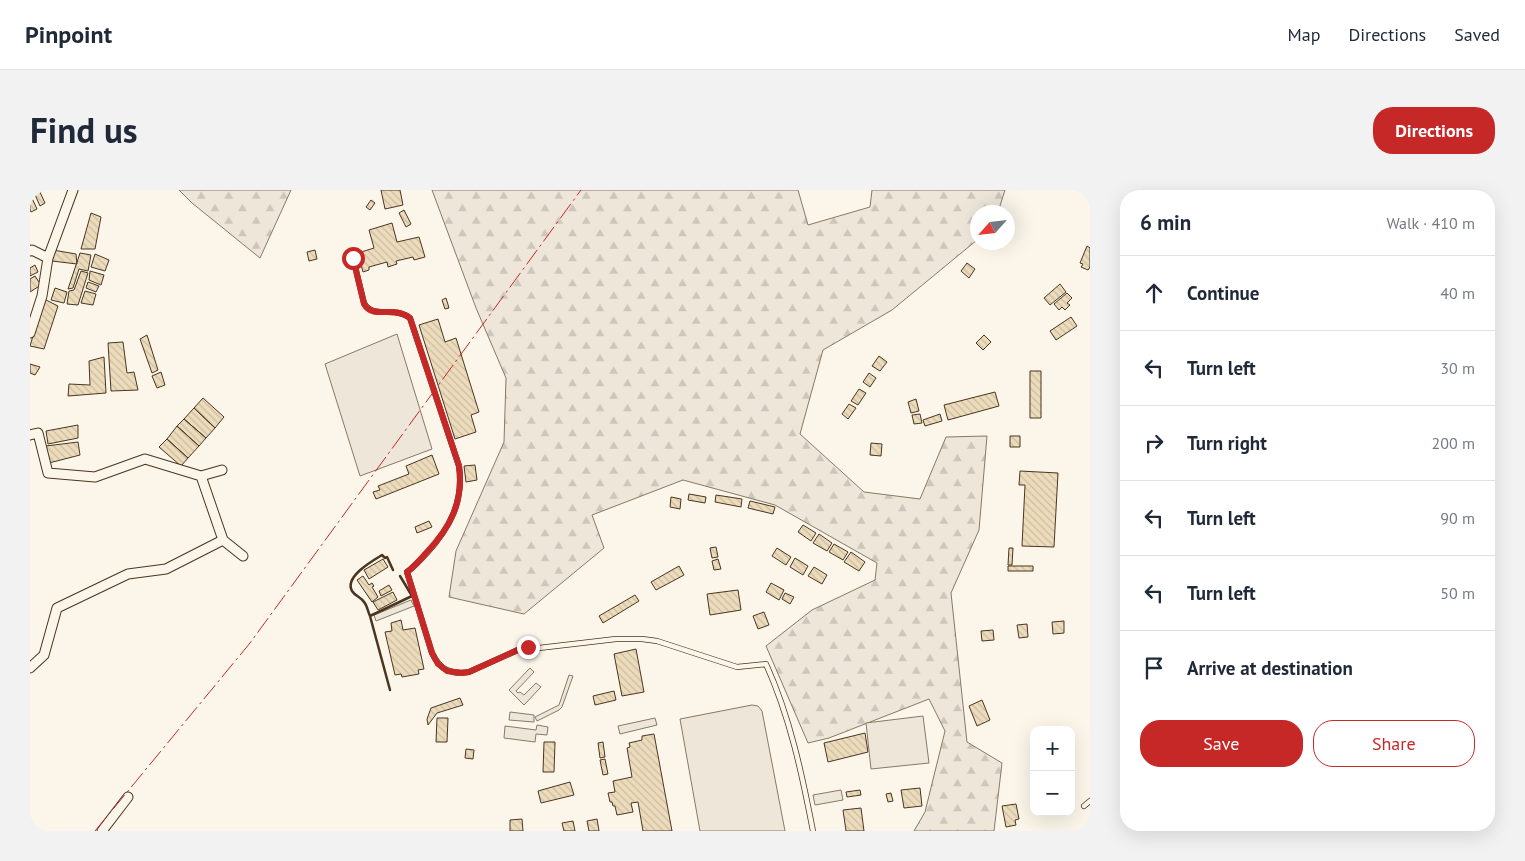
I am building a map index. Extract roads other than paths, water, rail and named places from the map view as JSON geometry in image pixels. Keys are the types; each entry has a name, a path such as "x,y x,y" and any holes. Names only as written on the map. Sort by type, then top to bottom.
{"street":[{"path":"30,333 42,296 48,258 73,190"},
{"path":"30,251 32,250 48,258"},
{"path":"30,435 38,433 48,473 95,477 145,459 201,476 222,470"},
{"path":"201,476 223,540 243,556"},
{"path":"30,668 44,655 57,608 128,574 166,569 223,540"},
{"path":"102,831 128,797"}],"lane":[{"path":"353,258 366,308 372,312 399,312 410,318 459,466 461,476 452,518 439,541 407,572 432,653 438,664 447,671 462,673 469,672 528,647 539,648 616,639 642,638 737,667 766,664 777,689 794,741 813,831"},
{"path":"1084,806 1090,801"}]}
